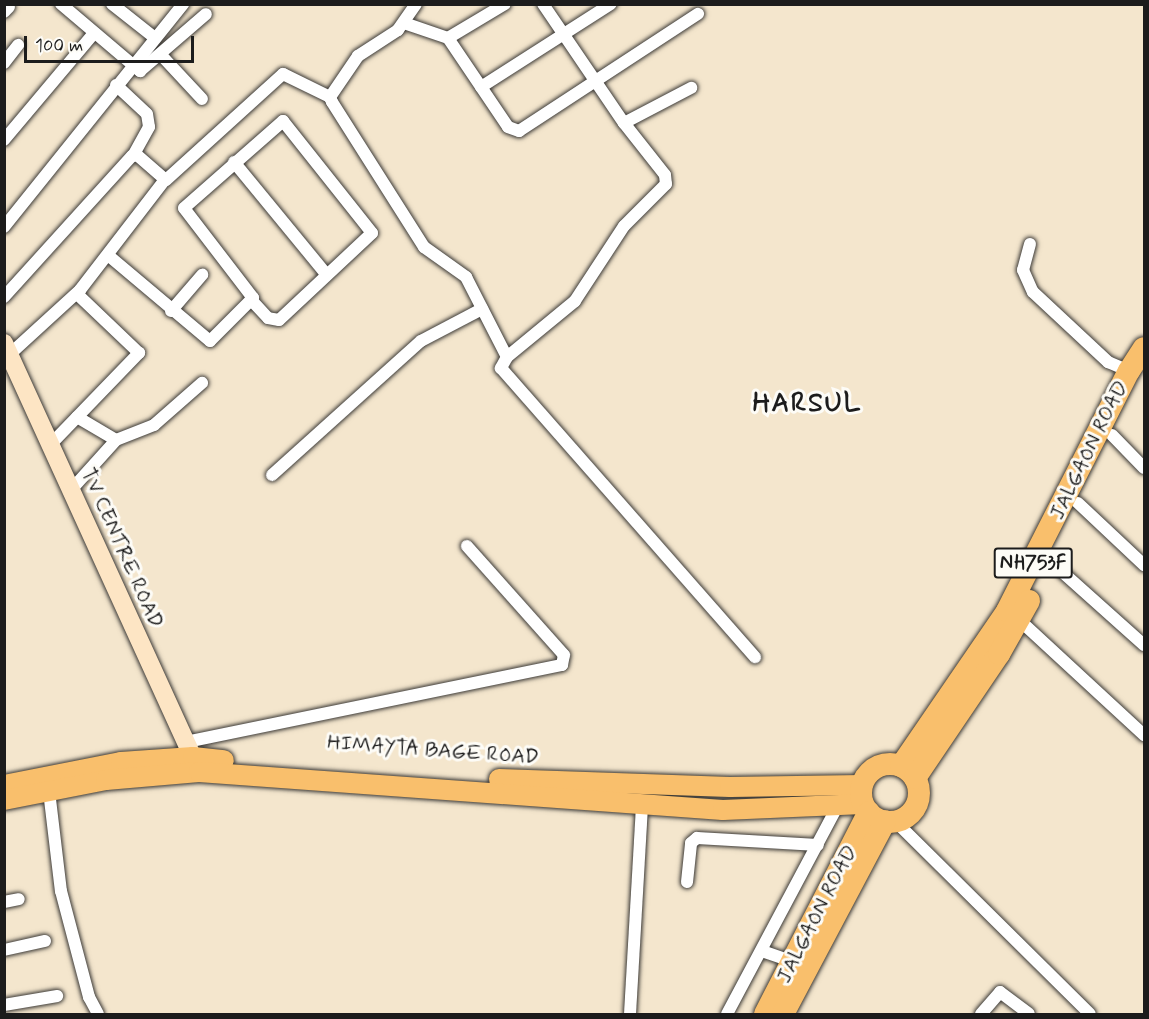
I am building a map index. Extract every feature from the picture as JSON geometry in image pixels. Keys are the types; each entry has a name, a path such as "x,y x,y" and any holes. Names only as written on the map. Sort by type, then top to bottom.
{"highway":[{"name":"JALGAON ROAD","path":"1044,557 1077,503 1112,435 1140,362"},
{"name":"JALGAON ROAD","path":"908,772 1013,615 1140,362"},
{"path":"891,764 908,772 918,786 917,805 904,818 875,809 873,769 891,764"},
{"name":"JALGAON ROAD","path":"765,1014 875,809"},
{"name":"JALGAON ROAD","path":"783,1014 875,809"}],"main road":[{"name":"TV CENTRE ROAD","path":"7,349 192,757"},
{"name":"HIMAYTA BAGE ROAD","path":"4,785 121,762 192,757 498,779 730,787 875,809"},
{"path":"4,800 106,780 192,757 642,804 723,810 839,803 875,809"}],"street":[{"path":"61,4 132,66 142,71 206,14"},
{"path":"112,4 155,38"},
{"path":"4,227 183,4"},
{"path":"330,97 358,56 404,23 416,4"},
{"path":"448,38 505,4"},
{"path":"543,4 624,123 665,174 666,184 624,226 575,301 507,357 501,368 504,375 755,657"},
{"path":"481,87 566,36 611,4"},
{"path":"404,23 448,38 508,126 519,131 698,14"},
{"path":"4,140 94,33"},
{"path":"4,63 18,45"},
{"path":"161,55 202,99"},
{"path":"7,349 77,294 109,256 164,181 283,75 330,97 424,247 466,277 507,357"},
{"path":"4,297 134,154 149,127 147,114 116,85"},
{"path":"624,123 691,88"},
{"path":"109,256 210,341 252,301 252,295 184,208 281,120 286,122 372,230 370,237 276,321 252,301"},
{"path":"134,154 164,181"},
{"path":"234,162 326,274"},
{"path":"1030,244 1023,270 1033,292 1108,362 1140,362"},
{"path":"171,310 202,275"},
{"path":"51,444 139,353 77,294"},
{"path":"272,475 421,341 482,309"},
{"path":"71,490 116,440 154,425 202,383"},
{"path":"77,417 116,440"},
{"path":"1112,435 1144,468"},
{"path":"1077,503 1144,565"},
{"path":"192,757 562,665 564,655 467,546"},
{"path":"1044,557 1144,645"},
{"path":"1013,615 1144,735"},
{"path":"48,791 61,891 89,997 98,1014"},
{"path":"733,1013 762,951 839,803"},
{"path":"630,1014 642,804"},
{"path":"875,809 1090,1014"},
{"path":"687,882 691,843 697,838 818,845"},
{"path":"4,902 19,899"},
{"path":"4,950 45,941"},
{"path":"762,951 794,962"},
{"path":"981,1014 1000,992 1029,1014"},
{"path":"4,1005 57,996"}],"district":[{"name":"HARSUL","path":"807,404"}]}
